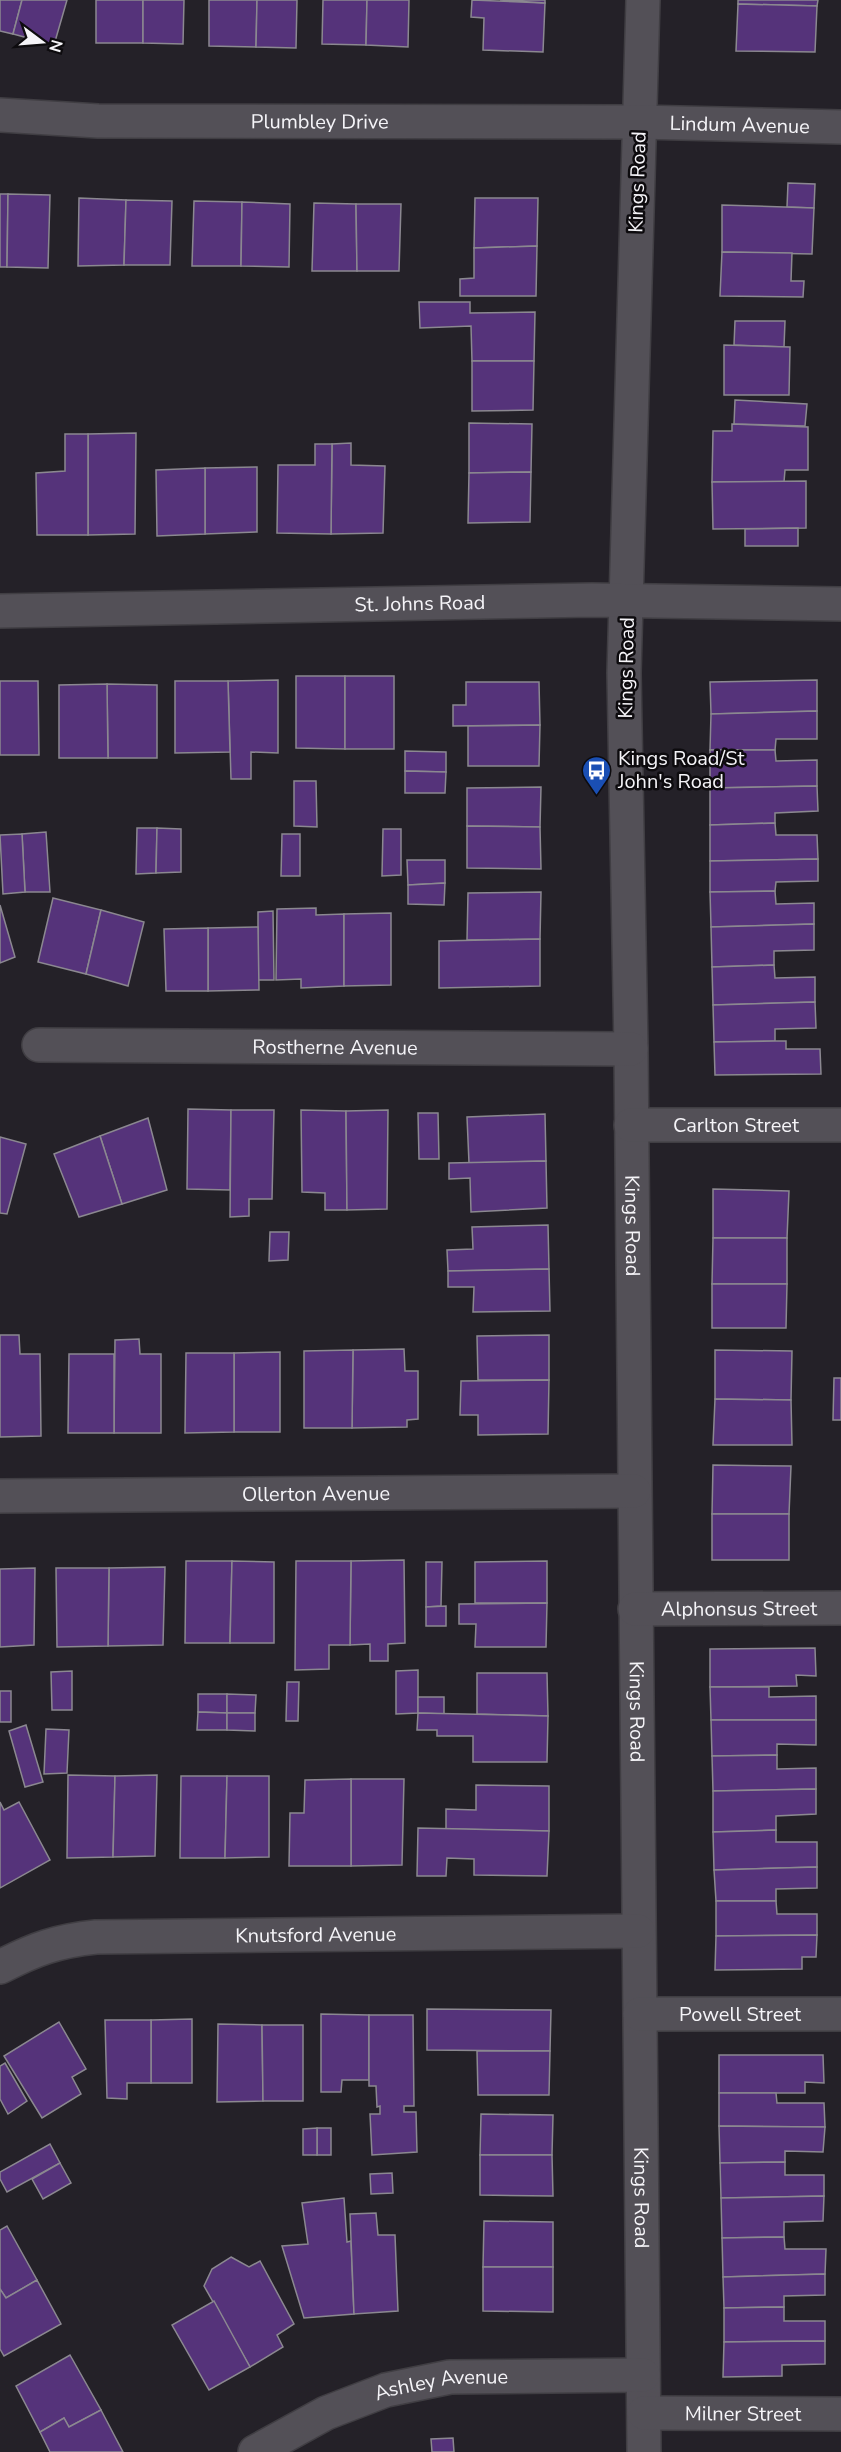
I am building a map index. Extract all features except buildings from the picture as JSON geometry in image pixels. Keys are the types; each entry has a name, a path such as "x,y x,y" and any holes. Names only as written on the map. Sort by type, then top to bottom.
{"street":[{"name":"Kings Road","path":"643,0 626,601 625,733 631,1049 644,2452"},
{"name":"Plumbley Drive","path":"0,115 110,121 639,122"},
{"name":"Lindum Avenue","path":"639,122 841,127"},
{"name":"St. Johns Road","path":"0,611 626,601 841,604"},
{"name":"Rostherne Avenue","path":"39,1045 631,1049"},
{"name":"Carlton Street","path":"631,1125 841,1125"},
{"name":"Ollerton Avenue","path":"0,1496 634,1491"},
{"name":"Alphonsus Street","path":"635,1609 841,1608"},
{"name":"Knutsford Avenue","path":"0,1967 58,1942 96,1937 638,1931"},
{"name":"Powell Street","path":"640,2014 841,2014"},
{"name":"Ashley Avenue","path":"255,2452 326,2413 386,2390 450,2377 643,2375"},
{"name":"Milner Street","path":"644,2413 841,2414"}],"place":[{"name":"Kings Road/St John's Road","path":"597,796"}]}
